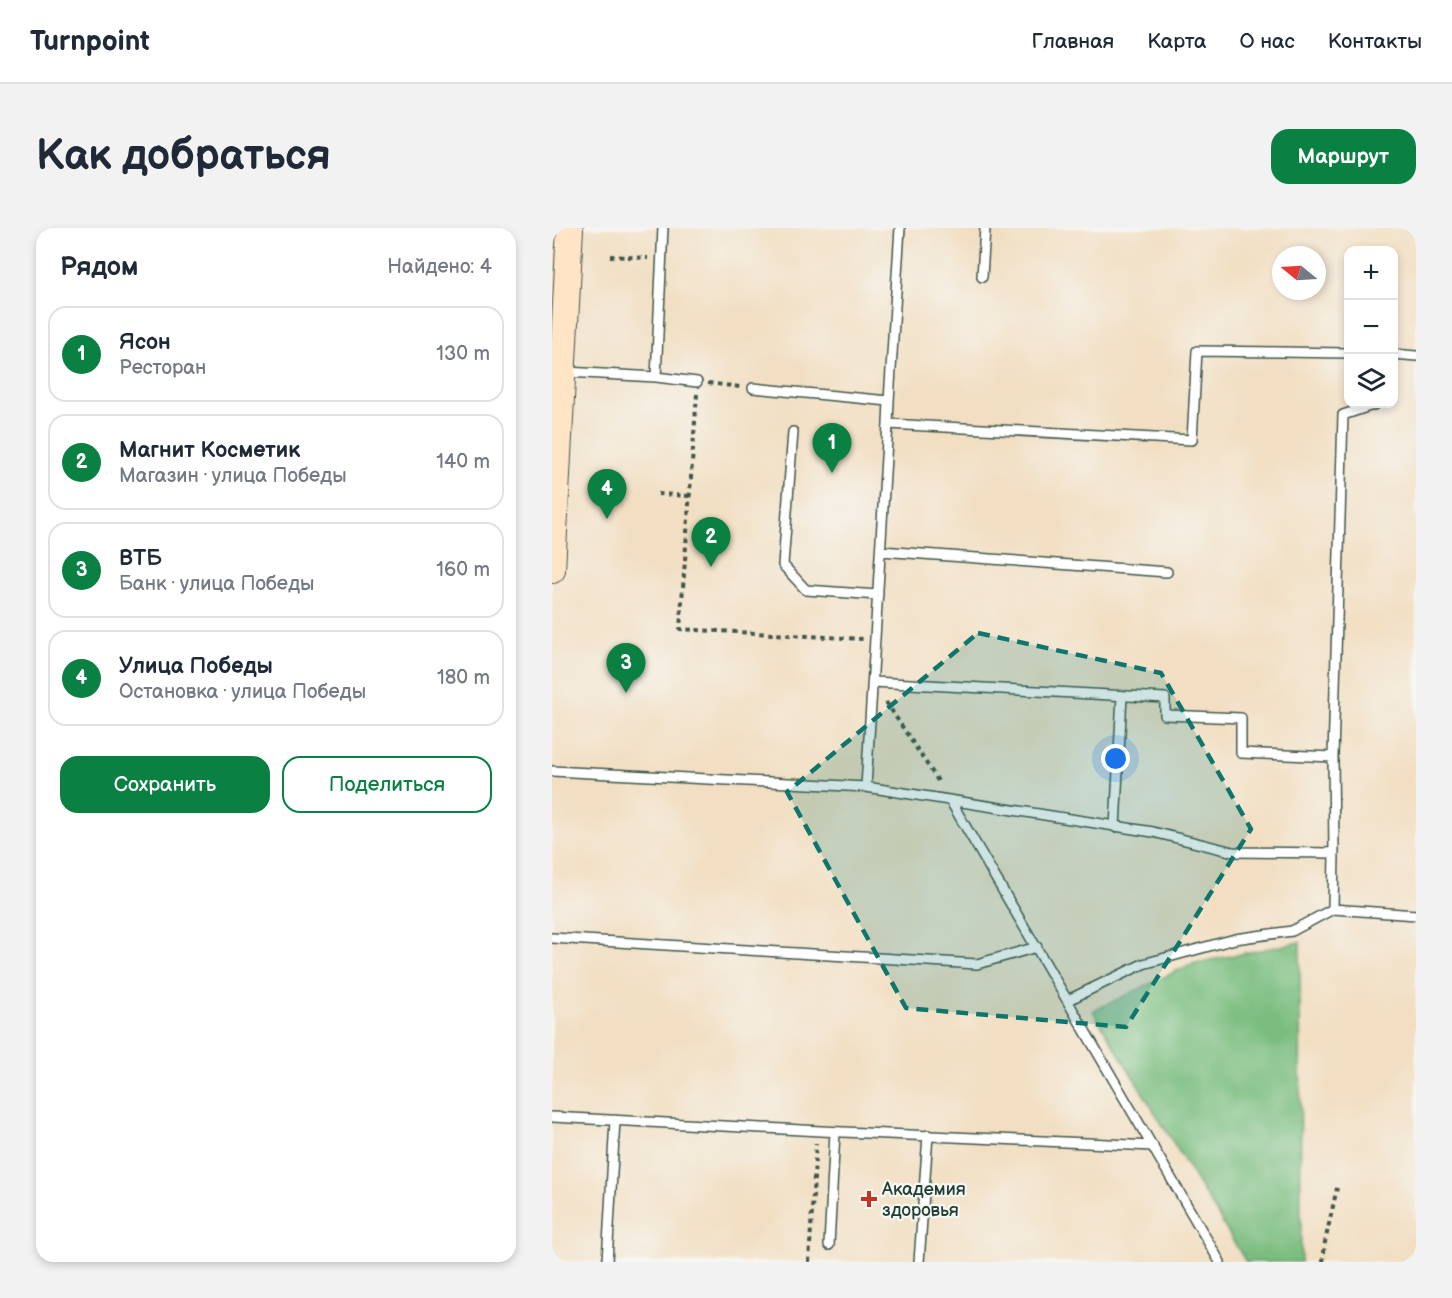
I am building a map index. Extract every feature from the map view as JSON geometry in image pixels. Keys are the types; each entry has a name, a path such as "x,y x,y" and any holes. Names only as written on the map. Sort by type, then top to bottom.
{"main road":[{"path":"552,570 555,438 570,228"}],"lane":[{"path":"656,377 663,228"},
{"path":"866,787 900,228"},
{"path":"982,277 985,228"},
{"path":"888,424 1192,440 1197,351 1344,353"},
{"path":"1398,354 1416,356"},
{"path":"559,385 656,377 697,382"},
{"path":"753,388 889,400"},
{"path":"1333,909 1333,757 1343,415 1364,408"},
{"path":"793,432 783,565 806,590 878,595"},
{"path":"881,551 1167,572"},
{"path":"873,682 1165,698 1165,716 1241,718 1241,753 1333,757"},
{"path":"1115,826 1122,696"},
{"path":"552,771 866,787 1153,832 1233,852 1334,853"},
{"path":"950,800 1220,1262"},
{"path":"1068,1000 1143,964 1235,939 1292,931 1333,909 1416,915"},
{"path":"552,938 977,964 1037,946"},
{"path":"552,1117 1153,1146"},
{"path":"607,1262 615,1120"},
{"path":"829,1245 835,1132"},
{"path":"919,1262 928,1136"}],"path":[{"path":"610,256 662,259"},
{"path":"697,382 680,629 875,640"},
{"path":"715,384 731,386"},
{"path":"658,494 690,496"},
{"path":"873,682 950,800"},
{"path":"809,1262 816,1131"},
{"path":"1323,1262 1337,1188"}],"highlighted area":[{"path":"978,633 1161,673 1251,829 1126,1027 906,1008 787,792"}],"green space":[{"path":"1300,942 1301,1262 1246,1262 1093,1011 1191,964"}],"place":[{"name":"Ясон","path":"832,473"},
{"name":"Улица Победы","path":"607,519"},
{"name":"Магнит Косметик","path":"711,567"},
{"name":"ВТБ","path":"626,693"},
{"name":"Академия здоровья","path":"869,1199"}]}
